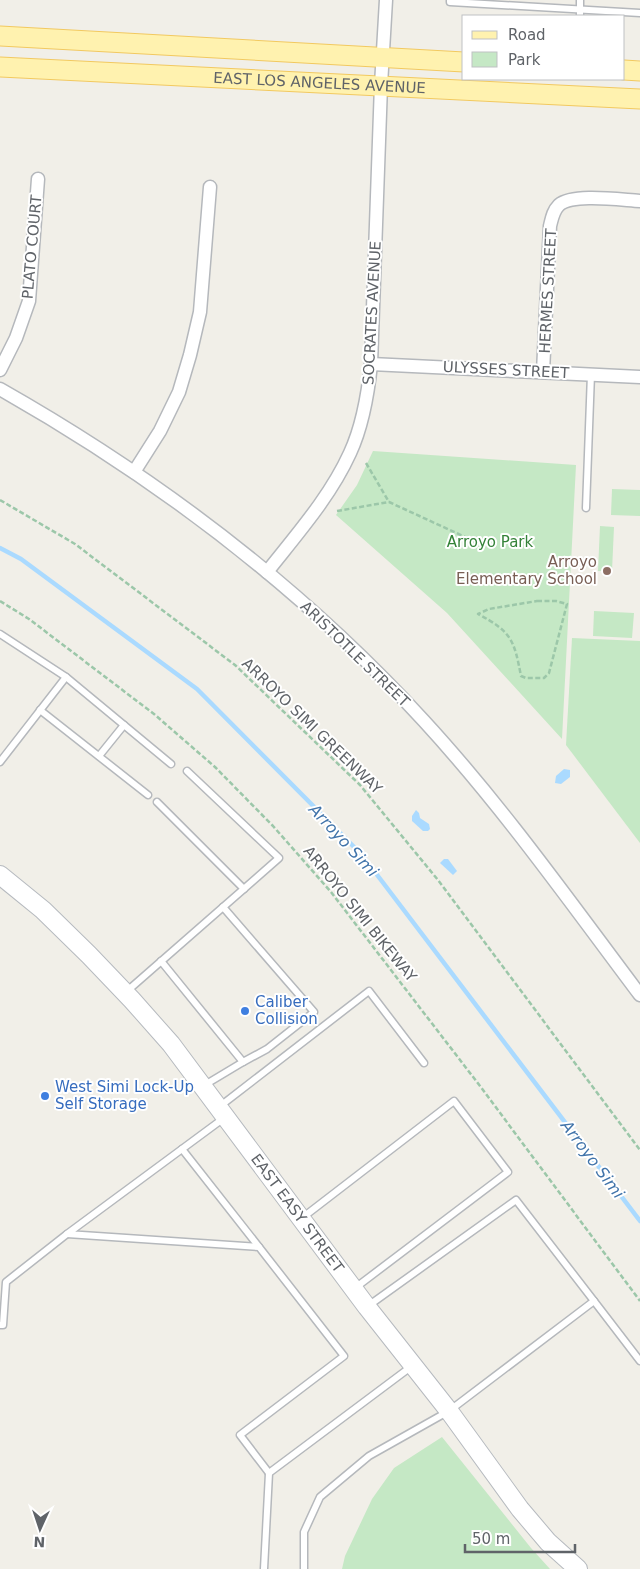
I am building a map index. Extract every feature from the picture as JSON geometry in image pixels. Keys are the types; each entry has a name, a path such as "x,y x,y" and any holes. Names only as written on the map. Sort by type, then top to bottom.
{"main road":[{"name":"EAST LOS ANGELES AVENUE","path":"0,36 462,62"},
{"name":"EAST LOS ANGELES AVENUE","path":"0,67 640,99"},
{"path":"625,70 640,71"}],"street":[{"name":"SOCRATES AVENUE","path":"267,572 324,499 351,452 367,402 371,364 386,0"},
{"name":"PLATO COURT","path":"0,370 16,338 29,301 38,179"},
{"path":"134,472 160,431 179,392 190,354 200,312 210,188"},
{"name":"HERMES STREET","path":"543,372 552,214 560,205 571,199 640,201"},
{"name":"ULYSSES STREET","path":"371,364 640,377"},
{"name":"ARISTOTLE STREET","path":"0,389 59,423 200,518 267,572 367,662 466,768 521,836 640,995"},
{"name":"EAST EASY STREET","path":"1,878 50,917 89,955 125,992 170,1044 367,1306 449,1411 520,1509 548,1542 578,1569"}],"lane":[{"path":"450,0 450,2 580,13 640,13"},
{"path":"580,0 580,13"},
{"path":"586,508 591,374"},
{"path":"0,634 66,677 171,764"},
{"path":"0,762 66,677"},
{"path":"40,710 148,795"},
{"path":"99,756 124,725"},
{"path":"125,992 279,858 187,771"},
{"path":"157,802 244,889"},
{"path":"202,1087 267,1049 314,1012 223,906"},
{"path":"161,960 243,1062"},
{"path":"0,1325 3,1325 6,1282 67,1234 182,1149 222,1112 369,991 424,1063"},
{"path":"301,1219 454,1101 508,1172 354,1288"},
{"path":"182,1149 344,1356 240,1435 269,1473 264,1569"},
{"path":"367,1306 516,1200 640,1361"},
{"path":"67,1234 259,1247"},
{"path":"304,1569 304,1532 320,1497 369,1456 449,1411 594,1301"},
{"path":"269,1473 413,1365"}],"path":[{"path":"366,463 389,502"},
{"name":"ARROYO SIMI GREENWAY","path":"0,500 75,544 235,666 360,785 438,880 640,1150"},
{"path":"337,511 389,502 476,542"},
{"name":"ARROYO SIMI BIKEWAY","path":"0,601 29,619 154,714 215,766 273,826 331,892 480,1086 640,1301"},
{"path":"537,601 556,601 567,604 549,673 544,678 526,678 522,676 515,647 505,631 478,614 489,609 537,601"}],"green space":[{"name":"Arroyo Park","path":"373,451 576,465 562,739 447,613 336,515 357,485"},
{"path":"612,489 640,490 640,516 611,515"},
{"path":"600,526 614,527 612,571 598,571"},
{"path":"594,611 634,613 632,638 593,636"},
{"path":"572,638 640,641 640,843 566,745"},
{"path":"442,1437 550,1569 342,1569 345,1556 372,1499 394,1468"}],"water":[{"path":"564,769 570,770 570,777 561,784 555,783 556,776"},
{"path":"416,810 420,818 429,824 430,829 428,831 423,831 412,821 412,816"},
{"path":"444,859 448,859 457,871 453,875 440,863"}],"waterway":[{"name":"Arroyo Simi","path":"0,548 21,559 197,689 362,855 640,1221"}],"place":[{"name":"Arroyo Elementary School","path":"607,571"},
{"name":"Caliber Collision","path":"245,1011"},
{"name":"West Simi Lock-Up Self Storage","path":"45,1096"}]}
